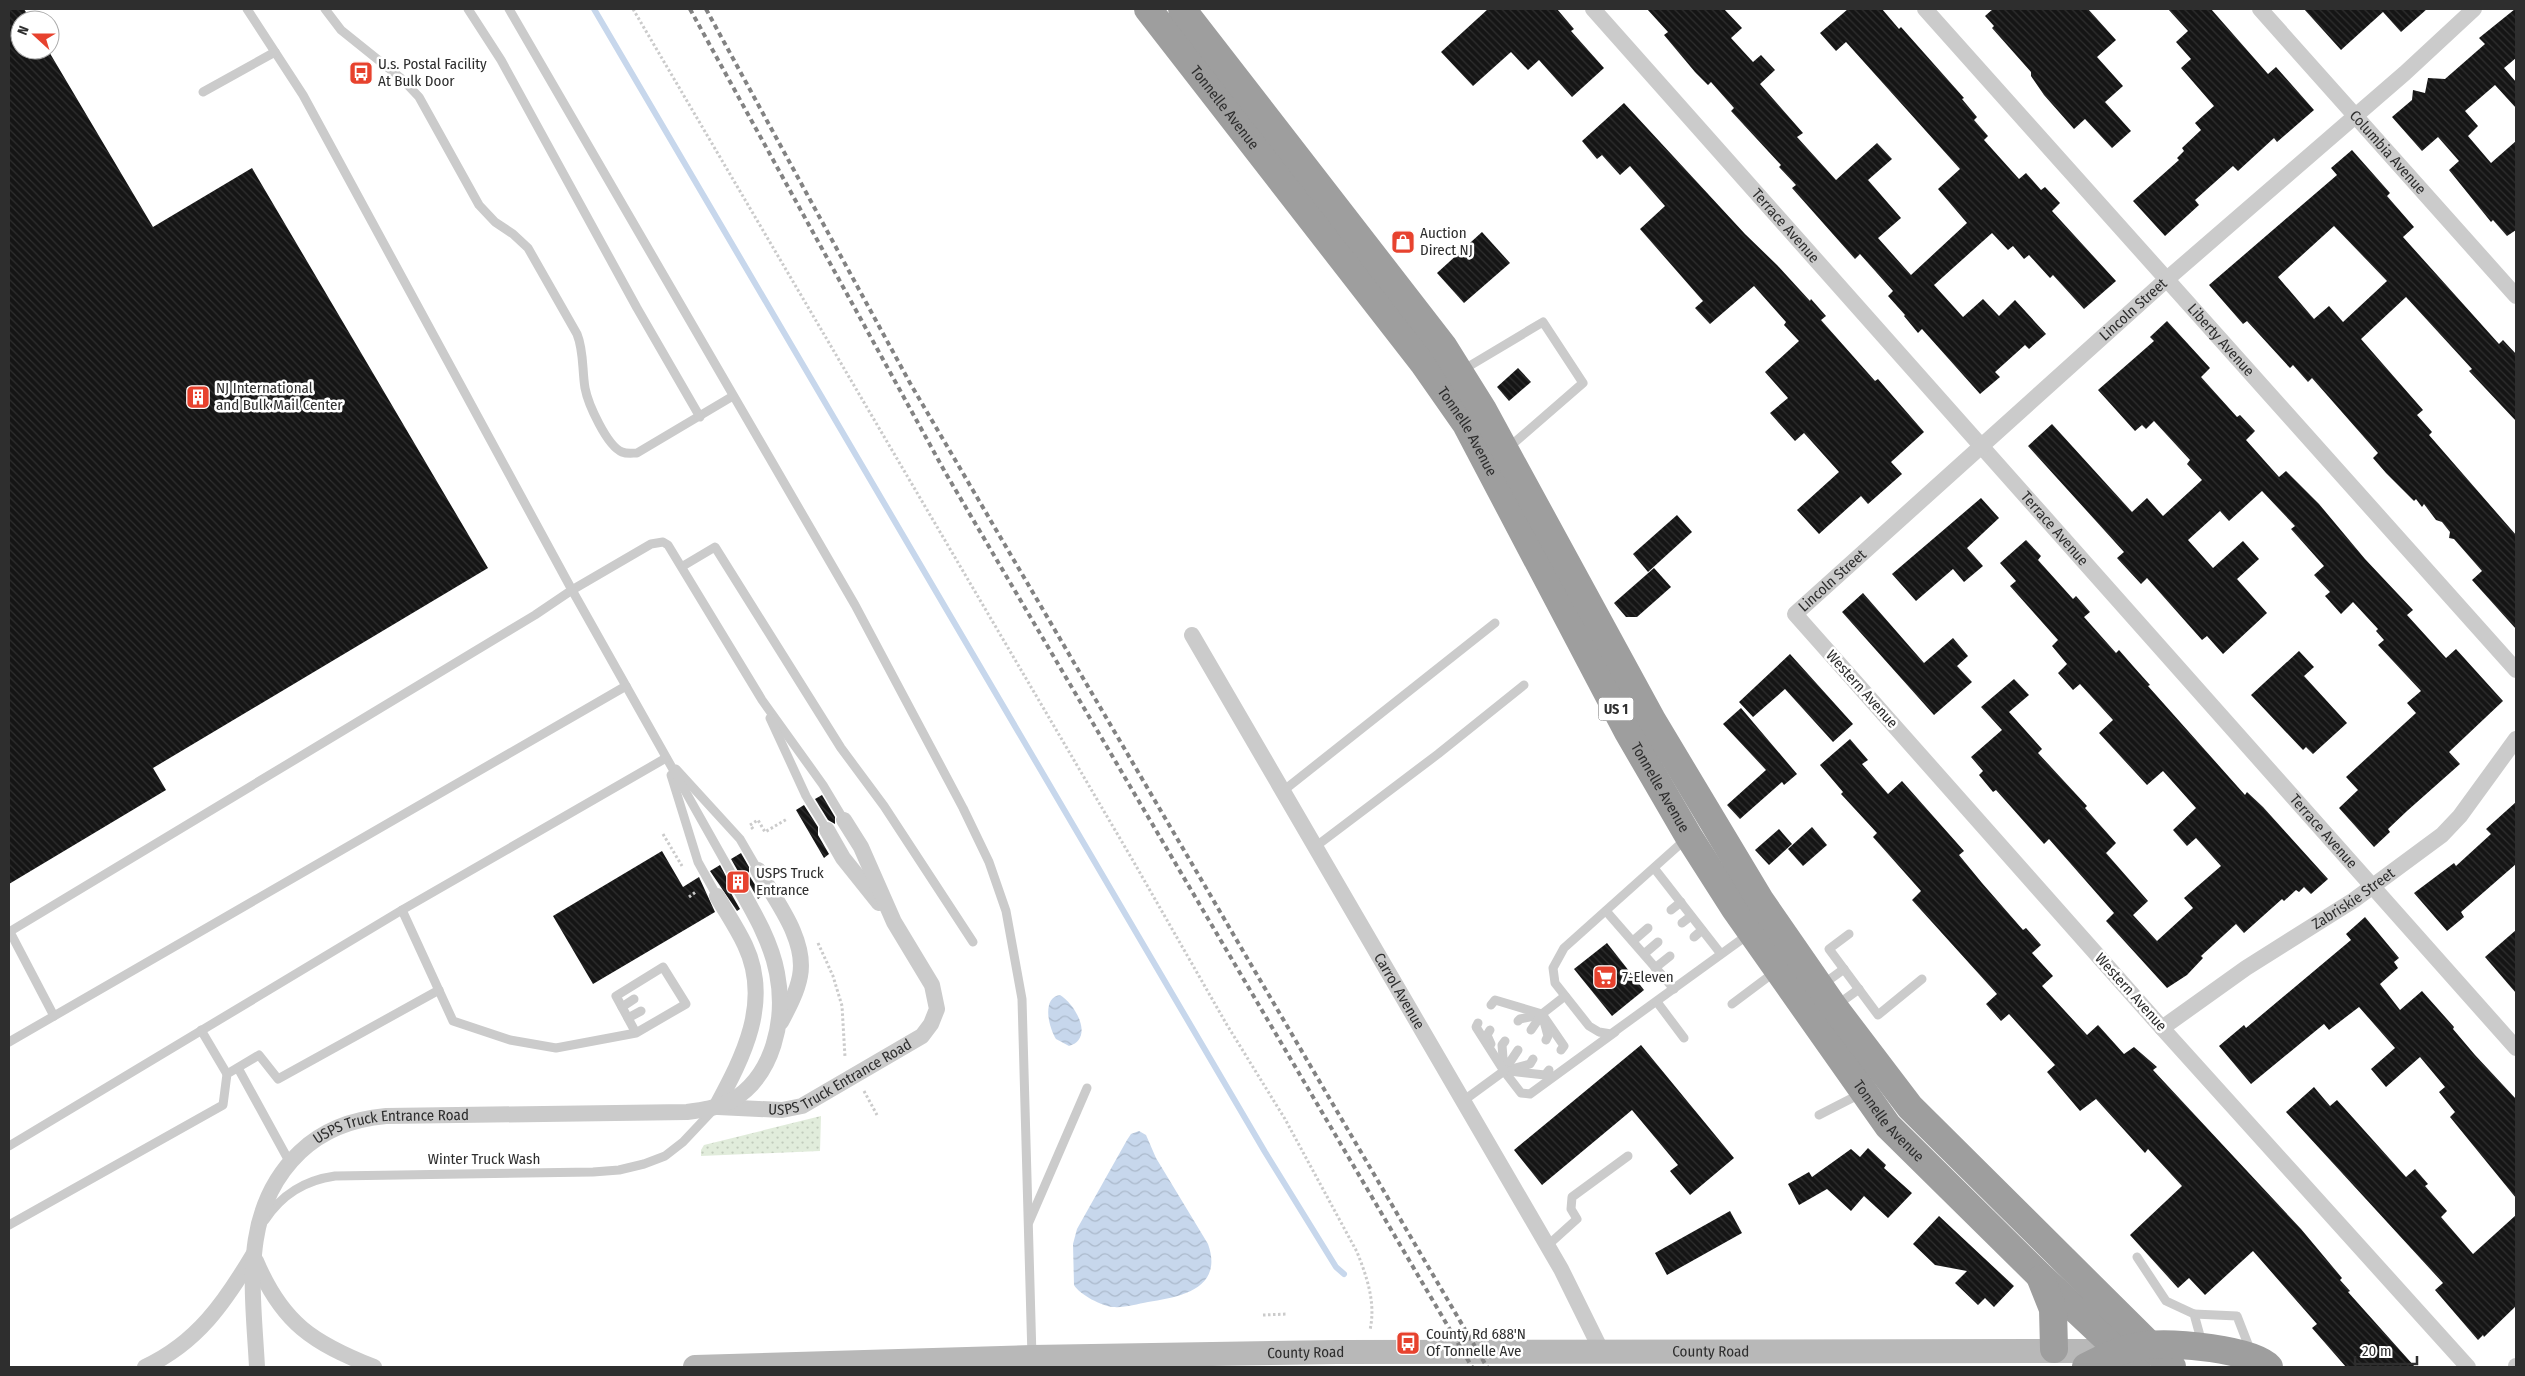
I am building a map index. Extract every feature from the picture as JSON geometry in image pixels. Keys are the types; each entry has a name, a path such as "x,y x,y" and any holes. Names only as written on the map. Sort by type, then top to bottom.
{"highway":[{"name":"Tonnelle Avenue","path":"1148,9 1424,364 1466,424 1628,732 1689,836 1752,932 1888,1126 2039,1275 2135,1354 2172,1367"},
{"name":"Tonnelle Avenue","path":"1182,9 1437,339 1459,372 1505,451 1652,720 1760,900 1827,997 1910,1107 2135,1354"},
{"path":"2039,1275 2053,1309 2052,1358"},
{"path":"2086,1367 2135,1354 2204,1348 2218,1349 2262,1363"}],"main road":[{"name":"County Road","path":"695,1367 1032,1357 1254,1357 1365,1353 1767,1351 2052,1358 2135,1354"},
{"name":"County Road","path":"1767,1351 1862,1367"}],"street":[{"name":"Terrace Avenue","path":"1593,9 2516,1048"},
{"name":"Liberty Avenue","path":"1925,9 2516,670"},
{"name":"Columbia Avenue","path":"2260,9 2516,296"},
{"name":"Lincoln Street","path":"1795,614 2168,279 2474,9"},
{"name":"Western Avenue","path":"1795,614 2162,1028 2468,1367"},
{"name":"Carrol Avenue","path":"1192,635 1547,1246 1602,1352"},
{"name":"Zabriskie Street","path":"2162,1028 2246,968 2374,886 2442,835 2516,739"},
{"name":"USPS Truck Entrance Road","path":"257,1367 253,1254 255,1237 265,1200 274,1181 290,1162 305,1147 338,1126 371,1117 672,1113 716,1107 769,1110 792,1109 818,1098 922,1036 931,1024 937,1009 936,994 894,922 861,848 844,820"},
{"name":"USPS Truck Entrance Road","path":"827,830 843,858 894,922"},
{"name":"USPS Truck Entrance Road","path":"716,1107 742,1094 754,1081 774,1045 780,1024 798,986 801,962 792,931 758,870"},
{"name":"USPS Truck Entrance Road","path":"737,883 760,926 773,959 779,992 780,1024"},
{"path":"716,1107 747,1044 756,1000 756,983 749,955 717,896"},
{"path":"145,1367 176,1350 203,1327 227,1297 253,1254"},
{"path":"253,1254 275,1300 296,1324 324,1345 374,1367"}],"lane":[{"path":"247,9 303,95 572,590 737,883"},
{"path":"325,9 341,30 411,88 423,104 479,204 495,222 520,239 530,252 578,334 589,403 613,446 622,452 637,452 733,396"},
{"path":"468,9 501,60 637,308 700,416"},
{"path":"509,9 855,605 990,862 1006,911 1022,999 1032,1357"},
{"path":"203,92 275,52"},
{"path":"1459,372 1543,322 1583,383 1505,451"},
{"path":"54,1016 9,932 535,615 605,570 651,544 663,542 672,549 762,700 823,785 844,820"},
{"path":"683,566 715,547 841,748 884,806 973,942"},
{"path":"1283,791 1495,623"},
{"path":"1315,847 1438,754 1524,685"},
{"path":"9,1042 626,686"},
{"path":"762,700 806,796 827,830"},
{"path":"666,758 740,839 758,870"},
{"path":"666,758 698,862 717,896"},
{"path":"9,1146 402,910 666,758"},
{"path":"1617,1031 1610,1034 1594,1030 1555,983 1553,968 1564,948 1689,836"},
{"path":"1654,868 1721,954"},
{"path":"1671,910 1681,902"},
{"path":"402,910 453,1021 510,1040 556,1048 636,1032 686,1004 667,980 663,967 616,996 636,1032"},
{"path":"1606,911 1674,989"},
{"path":"1682,923 1692,916"},
{"path":"1633,941 1648,928"},
{"path":"1694,937 1702,930"},
{"path":"1478,1023 1476,1027 1504,1071 1521,1093 1530,1094 1752,932"},
{"path":"1849,934 1829,949 1878,1015 1922,979"},
{"path":"1644,954 1658,942"},
{"path":"1655,968 1670,956"},
{"path":"1732,1004 1778,969"},
{"path":"1827,997 1844,969"},
{"path":"1827,997 1859,989"},
{"path":"227,1074 259,1056 278,1079 439,990"},
{"path":"1531,1030 1542,1014 1565,996"},
{"path":"622,1007 634,999"},
{"path":"1491,1005 1494,1000 1542,1014 1564,1046 1561,1050"},
{"path":"1657,1002 1684,1038"},
{"path":"1502,1012 1504,1008 1542,1014"},
{"path":"628,1018 640,1011"},
{"path":"1518,1021 1520,1018 1542,1014"},
{"path":"1542,1014 1548,1036 1546,1040"},
{"path":"9,1225 223,1105 227,1074 202,1030"},
{"path":"1490,1030 1487,1035 1504,1071"},
{"path":"1504,1071 1502,1045 1505,1041"},
{"path":"1463,1101 1504,1071 1518,1050"},
{"path":"1504,1071 1530,1064 1533,1059"},
{"path":"238,1068 290,1162"},
{"path":"1504,1071 1545,1075 1549,1070"},
{"path":"1028,1224 1087,1088"},
{"path":"1819,1115 1864,1092"},
{"name":"Winter Truck Wash","path":"255,1237 270,1213 282,1200 295,1190 317,1180 335,1176 619,1170 644,1164 665,1156 683,1142 716,1107"},
{"path":"1547,1246 1577,1219 1572,1209 1572,1197 1628,1156"},
{"path":"2137,1257 2166,1301 2194,1314 2237,1316 2262,1363"},
{"path":"2194,1314 2204,1348"}],"path":[{"path":"634,9 1127,850 1226,1025 1286,1119 1357,1252 1365,1272 1371,1292 1372,1320 1365,1353"},
{"path":"750,825 758,820 765,832 787,819"},
{"path":"863,1089 877,1115"},
{"path":"1263,1315 1288,1314"}],"green space":[{"path":"821,1116 820,1151 701,1156 701,1150 704,1145"}],"water":[{"path":"1060,995 1066,999 1076,1013 1082,1029 1081,1036 1077,1042 1069,1046 1056,1039 1049,1021 1050,1002 1054,997"},
{"path":"1139,1131 1146,1135 1156,1158 1208,1244 1211,1259 1210,1271 1204,1281 1196,1288 1185,1293 1130,1306 1113,1307 1103,1305 1081,1293 1074,1285 1073,1244 1077,1229 1127,1140 1131,1134"}],"building":[{"name":"NJ International and Bulk Mail Center","path":"9,9 24,9 10,10 10,60 54,60 153,227 252,168 488,568 153,768 166,790 9,884"},
{"path":"1488,9 1557,9 1574,29 1571,31 1604,68 1572,97 1539,60 1528,70 1511,52 1473,86 1441,52"},
{"path":"1647,9 1724,9 1742,28 1731,38 1753,62 1761,55 1775,70 1760,84 1803,133 1797,137 1836,180 1877,143 1892,159 1868,180 1901,218 1878,238 1911,275 1967,223 1938,189 1960,169 1846,42 1836,51 1820,33 1848,9 1882,9 1899,29 1901,27 1964,98 1962,99 1977,117 1974,120 1988,136 1984,140 2019,179 2026,173 2041,190 2045,187 2060,203 2052,211 2116,281 2084,309 2053,275 2050,278 2029,255 2024,259 2013,246 2008,250 1992,233 1934,285 1963,317 1983,299 1999,316 2015,300 2046,334 2029,349 2025,345 1995,372 2000,377 1980,394 1922,329 1918,333 1888,296 1893,291 1860,254 1855,259 1792,188 1796,185 1779,167 1781,165 1731,111 1734,108 1711,82 1708,85 1695,72 1664,35 1668,32"},
{"path":"1993,9 2088,9 2116,40 2097,57 2123,86 2105,102 2131,131 2112,148 2085,119 2074,129 2044,95 2031,76 2031,72 1992,28 1994,26 1985,16"},
{"path":"2168,9 2211,9 2268,74 2276,67 2314,110 2277,142 2274,138 2238,171 2233,166 2195,200 2199,205 2165,236 2133,201 2179,160 2177,158 2184,151 2182,148 2201,130 2195,123 2214,106 2181,68 2191,59 2176,42 2188,31"},
{"path":"2304,9 2427,9 2401,32 2383,12 2341,50"},
{"path":"2515,9 2516,58 2504,68 2516,82 2516,108 2495,85 2465,111 2478,126 2468,136 2491,163 2516,141 2516,230 2507,236 2493,220 2491,222 2449,170 2459,161 2438,137 2422,151 2392,117 2412,100 2413,90 2425,93 2428,78 2445,79 2485,44 2479,38"},
{"path":"1624,103 1745,234 1810,301 1811,299 1826,316 1821,320 1875,381 1878,379 1924,432 1891,462 1902,474 1868,504 1861,496 1819,534 1797,510 1839,472 1804,433 1795,441 1770,413 1788,398 1765,372 1799,341 1784,325 1786,322 1754,286 1710,324 1695,308 1703,301 1640,229 1665,206 1630,166 1620,175 1602,155 1597,159 1582,141"},
{"path":"2352,150 2390,193 2387,196 2414,227 2403,237 2499,344 2503,340 2516,354 2516,421 2469,371 2472,369 2406,297 2361,339 2423,410 2417,415 2432,432 2429,435 2516,535 2516,629 2472,580 2482,571 2454,539 2449,538 2450,532 2442,522 2436,520 2424,504 2422,507 2416,499 2414,501 2386,473 2373,458 2378,453 2312,378 2308,382 2293,365 2290,368 2247,321 2243,324 2209,285 2337,175 2331,168","holes":["2334,226 2387,281 2343,322 2329,306 2314,319 2278,277"]},
{"path":"1482,232 1510,263 1464,303 1437,273"},
{"path":"2167,321 2210,368 2201,377 2237,417 2240,415 2255,431 2246,440 2279,477 2286,471 2319,504 2365,559 2413,610 2407,615 2446,658 2456,649 2503,701 2449,752 2460,764 2388,829 2390,832 2374,847 2339,808 2358,790 2346,777 2416,713 2407,703 2421,691 2378,645 2384,640 2376,631 2378,629 2353,602 2341,614 2325,596 2330,592 2314,575 2324,566 2291,529 2295,526 2262,491 2229,521 2220,511 2188,540 2213,568 2243,541 2259,559 2237,579 2267,613 2223,654 2207,636 2202,640 2147,578 2141,584 2117,558 2124,552 2028,446 2052,424 2132,512 2147,498 2163,516 2202,480 2187,464 2190,460 2154,421 2146,429 2142,425 2135,431 2098,390 2154,341 2150,337"},
{"path":"1518,368 1531,382 1509,401 1497,387"},
{"path":"1981,498 1999,518 1967,548 1983,566 1964,582 1953,569 1916,601 1892,574"},
{"path":"1677,515 1692,532 1648,572 1633,554"},
{"path":"2026,540 2041,556 2038,560 2073,599 2076,596 2090,612 2084,617 2116,653 2119,650 2150,685 2148,686 2245,795 2247,792 2263,807 2328,879 2311,894 2304,887 2299,892 2296,890 2284,901 2282,899 2244,933 2236,924 2201,956 2203,958 2187,975 2167,988 2106,921 2114,913 2049,839 2044,844 1996,790 1993,792 1979,775 1983,771 1971,757 2002,730 1981,707 2014,679 2029,695 2009,712 2042,749 2038,753 2087,806 2085,808 2116,843 2106,853 2148,901 2133,915 2157,941 2193,908 2184,898 2221,866 2196,838 2187,846 2173,830 2196,808 2163,771 2147,785 2099,733 2113,720 2080,684 2073,690 2058,673 2067,664 2052,646 2058,640 2010,586 2016,581 2000,563"},
{"path":"1654,568 1671,587 1637,617 1626,617 1614,603"},
{"path":"1863,593 1924,663 1953,638 1968,656 1957,666 1972,682 1934,715 1842,612"},
{"path":"2299,651 2314,667 2304,676 2347,723 2313,754 2306,747 2303,750 2251,695"},
{"path":"1790,654 1853,724 1833,742 1785,689 1753,717 1739,702"},
{"path":"1741,708 1797,774 1784,785 1782,782 1740,819 1727,805 1766,770 1723,724"},
{"path":"1850,739 1868,760 1862,764 1888,794 1902,781 1964,851 1959,855 1982,883 2023,930 2026,928 2041,945 2032,953 2053,976 2042,986 2087,1035 2098,1025 2124,1054 2134,1047 2157,1067 2153,1070 2301,1229 2342,1278 2340,1280 2350,1291 2348,1292 2415,1367 2346,1367 2312,1328 2317,1324 2253,1251 2205,1295 2189,1278 2178,1288 2130,1235 2182,1186 2148,1149 2145,1153 2096,1099 2080,1111 2047,1072 2055,1065 2009,1014 2001,1021 1986,1004 1997,994 1912,900 1921,891 1873,837 1877,833 1841,794 1843,792 1820,765"},
{"path":"822,795 835,817 835,824 828,820 815,799"},
{"path":"2516,802 2516,864 2461,912 2464,917 2447,931 2414,893 2454,863 2456,866 2491,834 2486,829"},
{"path":"804,805 818,827 818,835 829,854 824,858 796,810"},
{"path":"1812,827 1827,845 1803,866 1788,849"},
{"path":"1779,829 1792,844 1769,865 1755,850"},
{"path":"662,851 683,887 699,877 715,912 593,984 553,916"},
{"path":"741,853 749,867 749,875 762,896 758,899 746,878 739,873 731,859"},
{"path":"720,865 728,880 728,888 740,909 737,911 710,871"},
{"path":"2365,917 2399,958 2394,962 2398,968 2380,984 2400,1010 2422,991 2454,1027 2453,1029 2475,1055 2516,1099 2516,1198 2450,1117 2455,1112 2439,1092 2445,1087 2420,1057 2386,1087 2371,1069 2395,1048 2359,1007 2329,1030 2324,1024 2251,1084 2219,1046 2244,1025 2246,1028 2351,940 2346,934"},
{"path":"2516,930 2516,993 2485,957"},
{"path":"1607,943 1644,990 1612,1016 1574,969"},
{"path":"1641,1045 1734,1158 1690,1195 1670,1171 1678,1165 1632,1110 1542,1185 1514,1150"},
{"path":"2314,1087 2330,1106 2337,1100 2406,1177 2415,1169 2428,1184 2425,1186 2447,1211 2441,1217 2473,1254 2516,1215 2516,1306 2484,1337 2483,1335 2478,1340 2435,1290 2443,1283 2286,1112"},
{"path":"1868,1148 1886,1165 1884,1168 1912,1193 1888,1218 1864,1196 1851,1211 1827,1189 1799,1205 1788,1184 1809,1172 1812,1177 1851,1149 1860,1157"},
{"path":"1730,1211 1742,1233 1667,1275 1655,1253"},
{"path":"1939,1216 2014,1286 1994,1307 1985,1298 1978,1305 1955,1283 1967,1271 1935,1265 1913,1244"}],"waterway":[{"path":"594,9 1265,1152 1336,1267 1344,1274"}],"railway":[{"path":"690,9 945,472 1472,1367"},
{"path":"706,9 910,383 1487,1367"}],"place":[{"name":"U.s. Postal Facility At Bulk Door","path":"361,73"},
{"name":"Auction Direct NJ","path":"1403,242"},
{"name":"NJ International and Bulk Mail Center","path":"198,397"},
{"name":"USPS Truck Entrance","path":"738,882"},
{"name":"7-Eleven","path":"1605,977"},
{"name":"County Rd 688'N Of Tonnelle Ave","path":"1408,1343"}]}
